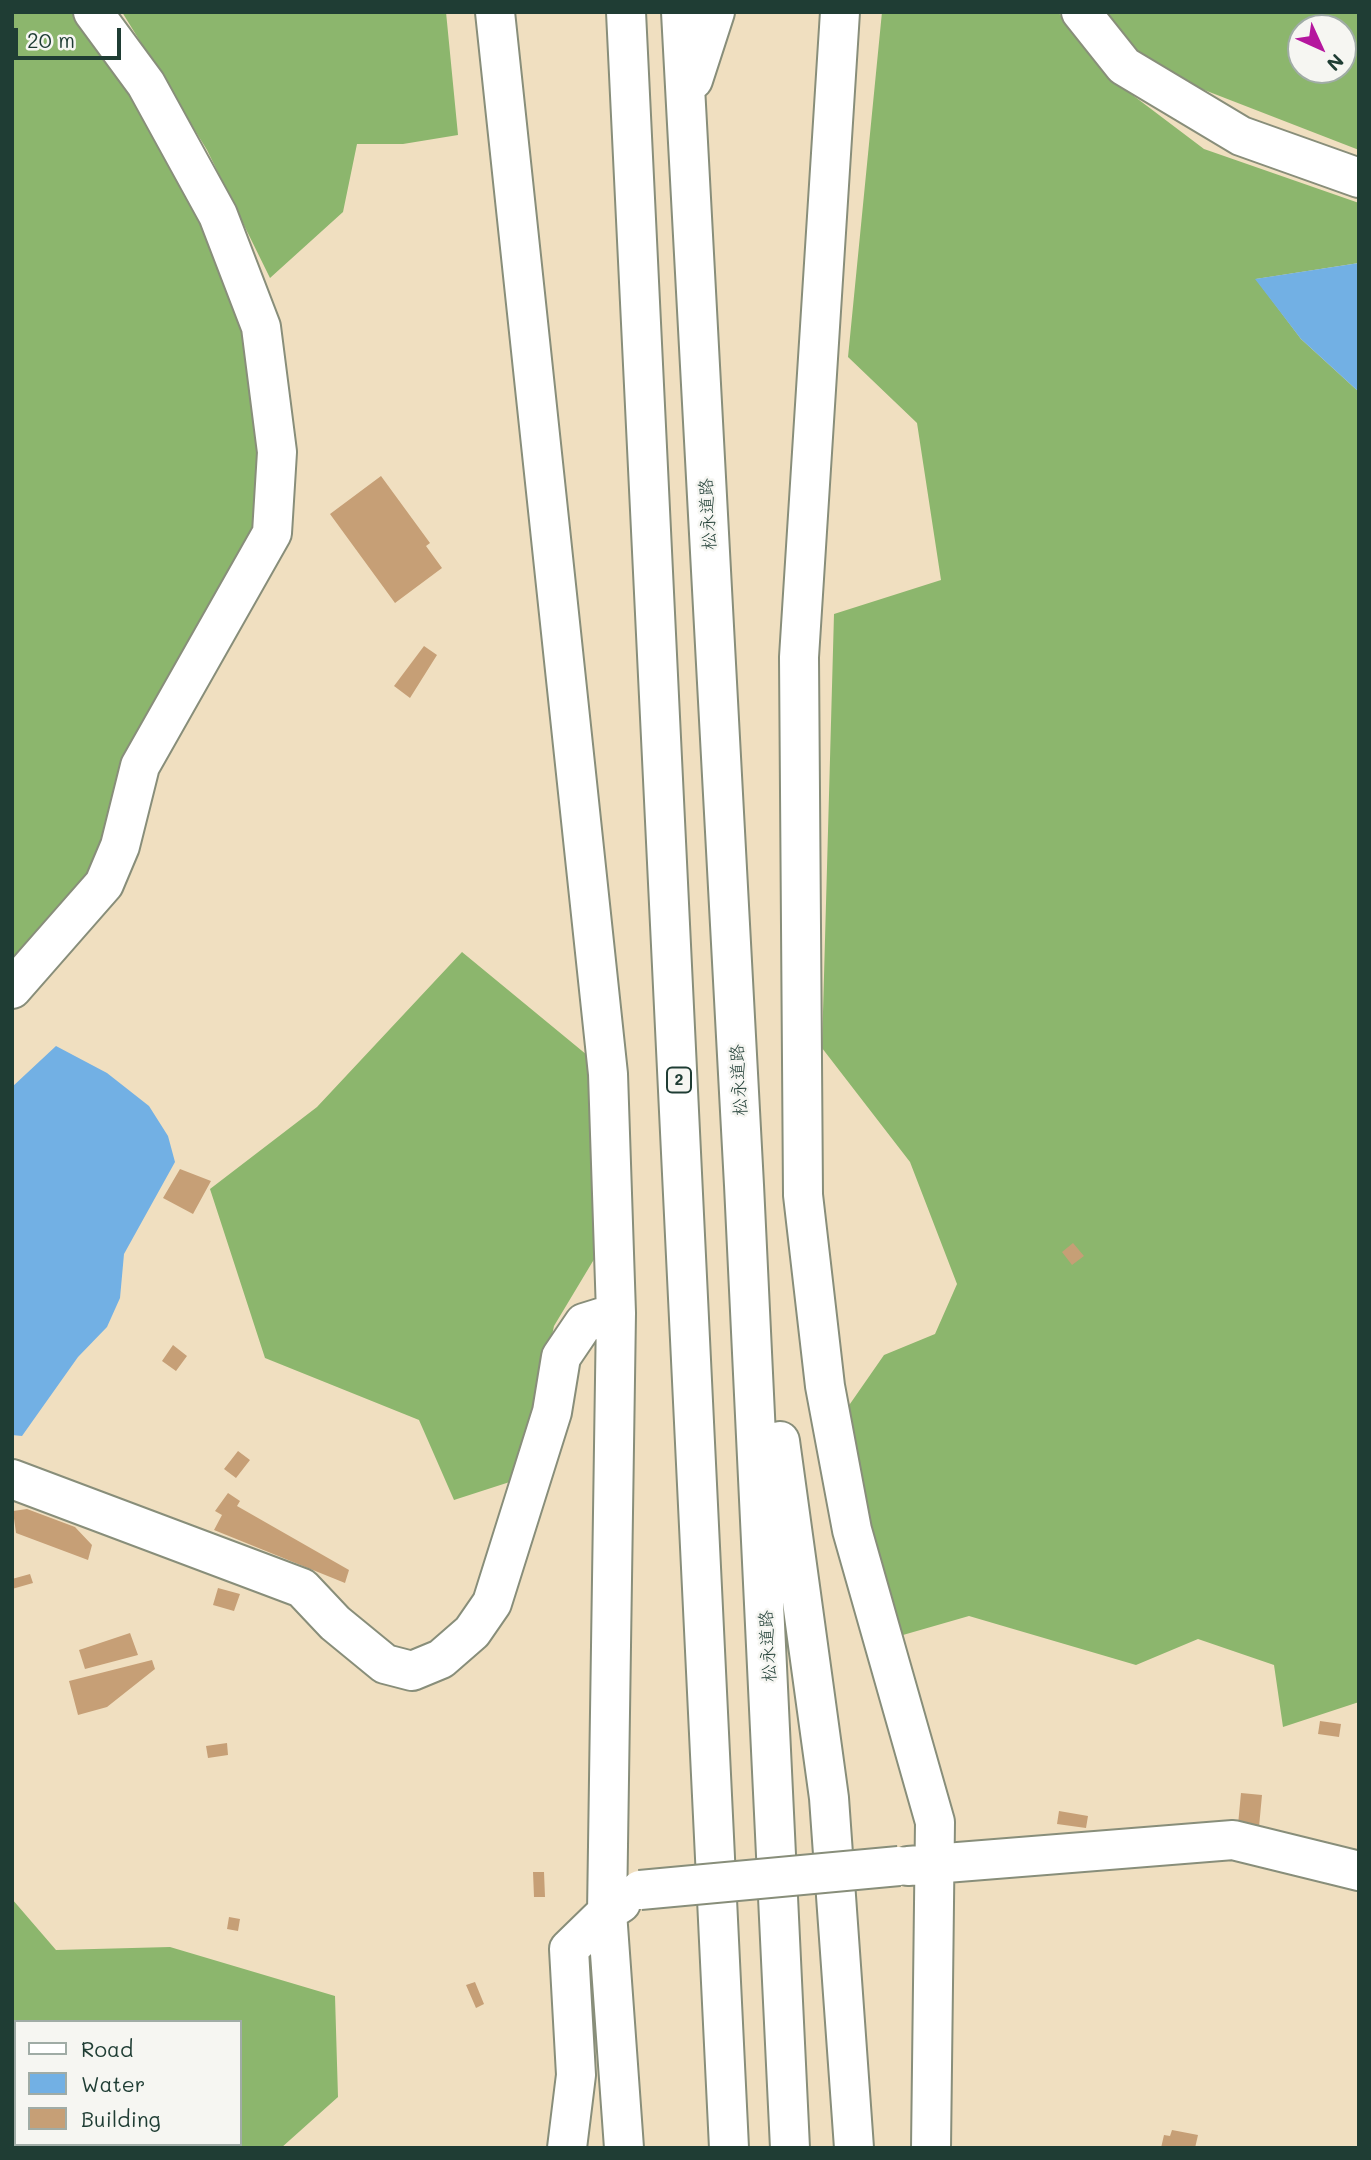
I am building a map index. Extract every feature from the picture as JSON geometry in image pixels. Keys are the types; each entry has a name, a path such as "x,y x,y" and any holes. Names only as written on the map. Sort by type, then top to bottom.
{"main road":[{"path":"12,989 104,884 120,846 140,766 272,533 276,452 261,327 218,215 146,84 94,18 93,12"},
{"path":"495,12 608,1074 616,1313 607,1912 624,2148"},
{"name":"2","path":"626,12 729,2148"},
{"name":"松永道路","path":"681,12 744,1185 790,2148"},
{"path":"685,102 715,12"},
{"path":"840,12 799,657 803,1195 825,1386 852,1530 935,1822 916,1867 931,2148"},
{"path":"1081,12 1124,66 1241,136 1359,178"},
{"path":"744,1185 829,1798 854,2148"},
{"path":"12,1479 302,1588 335,1623 385,1664 412,1671 441,1659 472,1632 492,1603 552,1412 561,1357 584,1323 616,1313"},
{"path":"567,2148 576,2075 569,1949 607,1912 640,1890 1233,1840 1359,1871"}],"green space":[{"path":"12,12 83,12 214,220 257,356 263,536 124,766 89,876 12,974"},
{"path":"122,12 446,12 458,135 403,144 357,144 343,212 270,278 207,150"},
{"path":"882,12 1058,12 1110,78 1204,149 1359,203 1359,263 1256,279 1301,339 1359,392 1359,1702 1283,1727 1274,1665 1198,1639 1136,1665 969,1616 896,1637 843,1414 884,1355 935,1334 957,1284 910,1162 822,1048 834,614 941,580 917,423 848,357"},
{"path":"1090,12 1359,12 1359,150 1132,62"},
{"path":"462,952 587,1055 599,1251 554,1326 522,1478 454,1500 419,1420 265,1358 210,1189 317,1107"},
{"path":"12,1899 56,1950 170,1947 335,1996 338,2097 281,2148 28,2146 242,2146 242,2020 14,2020 14,2136"}],"water":[{"path":"1359,263 1359,392 1301,339 1255,279"},
{"path":"56,1046 107,1073 149,1106 168,1136 175,1162 124,1254 120,1298 107,1327 78,1357 22,1436 12,1435 12,1087"}],"building":[{"path":"381,476 430,543 426,546 442,568 395,603 330,514"},
{"path":"424,646 437,655 410,698 394,686"},
{"path":"180,1169 211,1181 193,1214 163,1198"},
{"path":"1073,1243 1084,1256 1072,1265 1062,1252"},
{"path":"173,1345 187,1356 176,1371 162,1361"},
{"path":"238,1451 250,1460 236,1478 224,1469"},
{"path":"228,1493 240,1501 237,1506 349,1570 345,1583 214,1530 222,1515 215,1511"},
{"path":"27,1509 75,1527 92,1545 88,1560 16,1533 13,1511"},
{"path":"30,1574 33,1583 12,1589 12,1579"},
{"path":"218,1588 240,1594 234,1611 213,1605"},
{"path":"130,1633 138,1655 85,1669 79,1650"},
{"path":"152,1660 155,1669 107,1707 78,1715 69,1681"},
{"path":"1320,1721 1341,1724 1339,1737 1318,1734"},
{"path":"227,1743 228,1755 208,1758 206,1746"},
{"path":"1241,1793 1262,1795 1259,1827 1238,1825"},
{"path":"1059,1811 1088,1816 1086,1828 1057,1824"},
{"path":"533,1872 544,1872 545,1897 534,1897"},
{"path":"229,1917 240,1919 238,1931 227,1929"},
{"path":"475,1982 484,2004 476,2008 466,1985"},
{"path":"1172,2130 1198,2135 1195,2148 1161,2148 1164,2135 1170,2136"}]}
